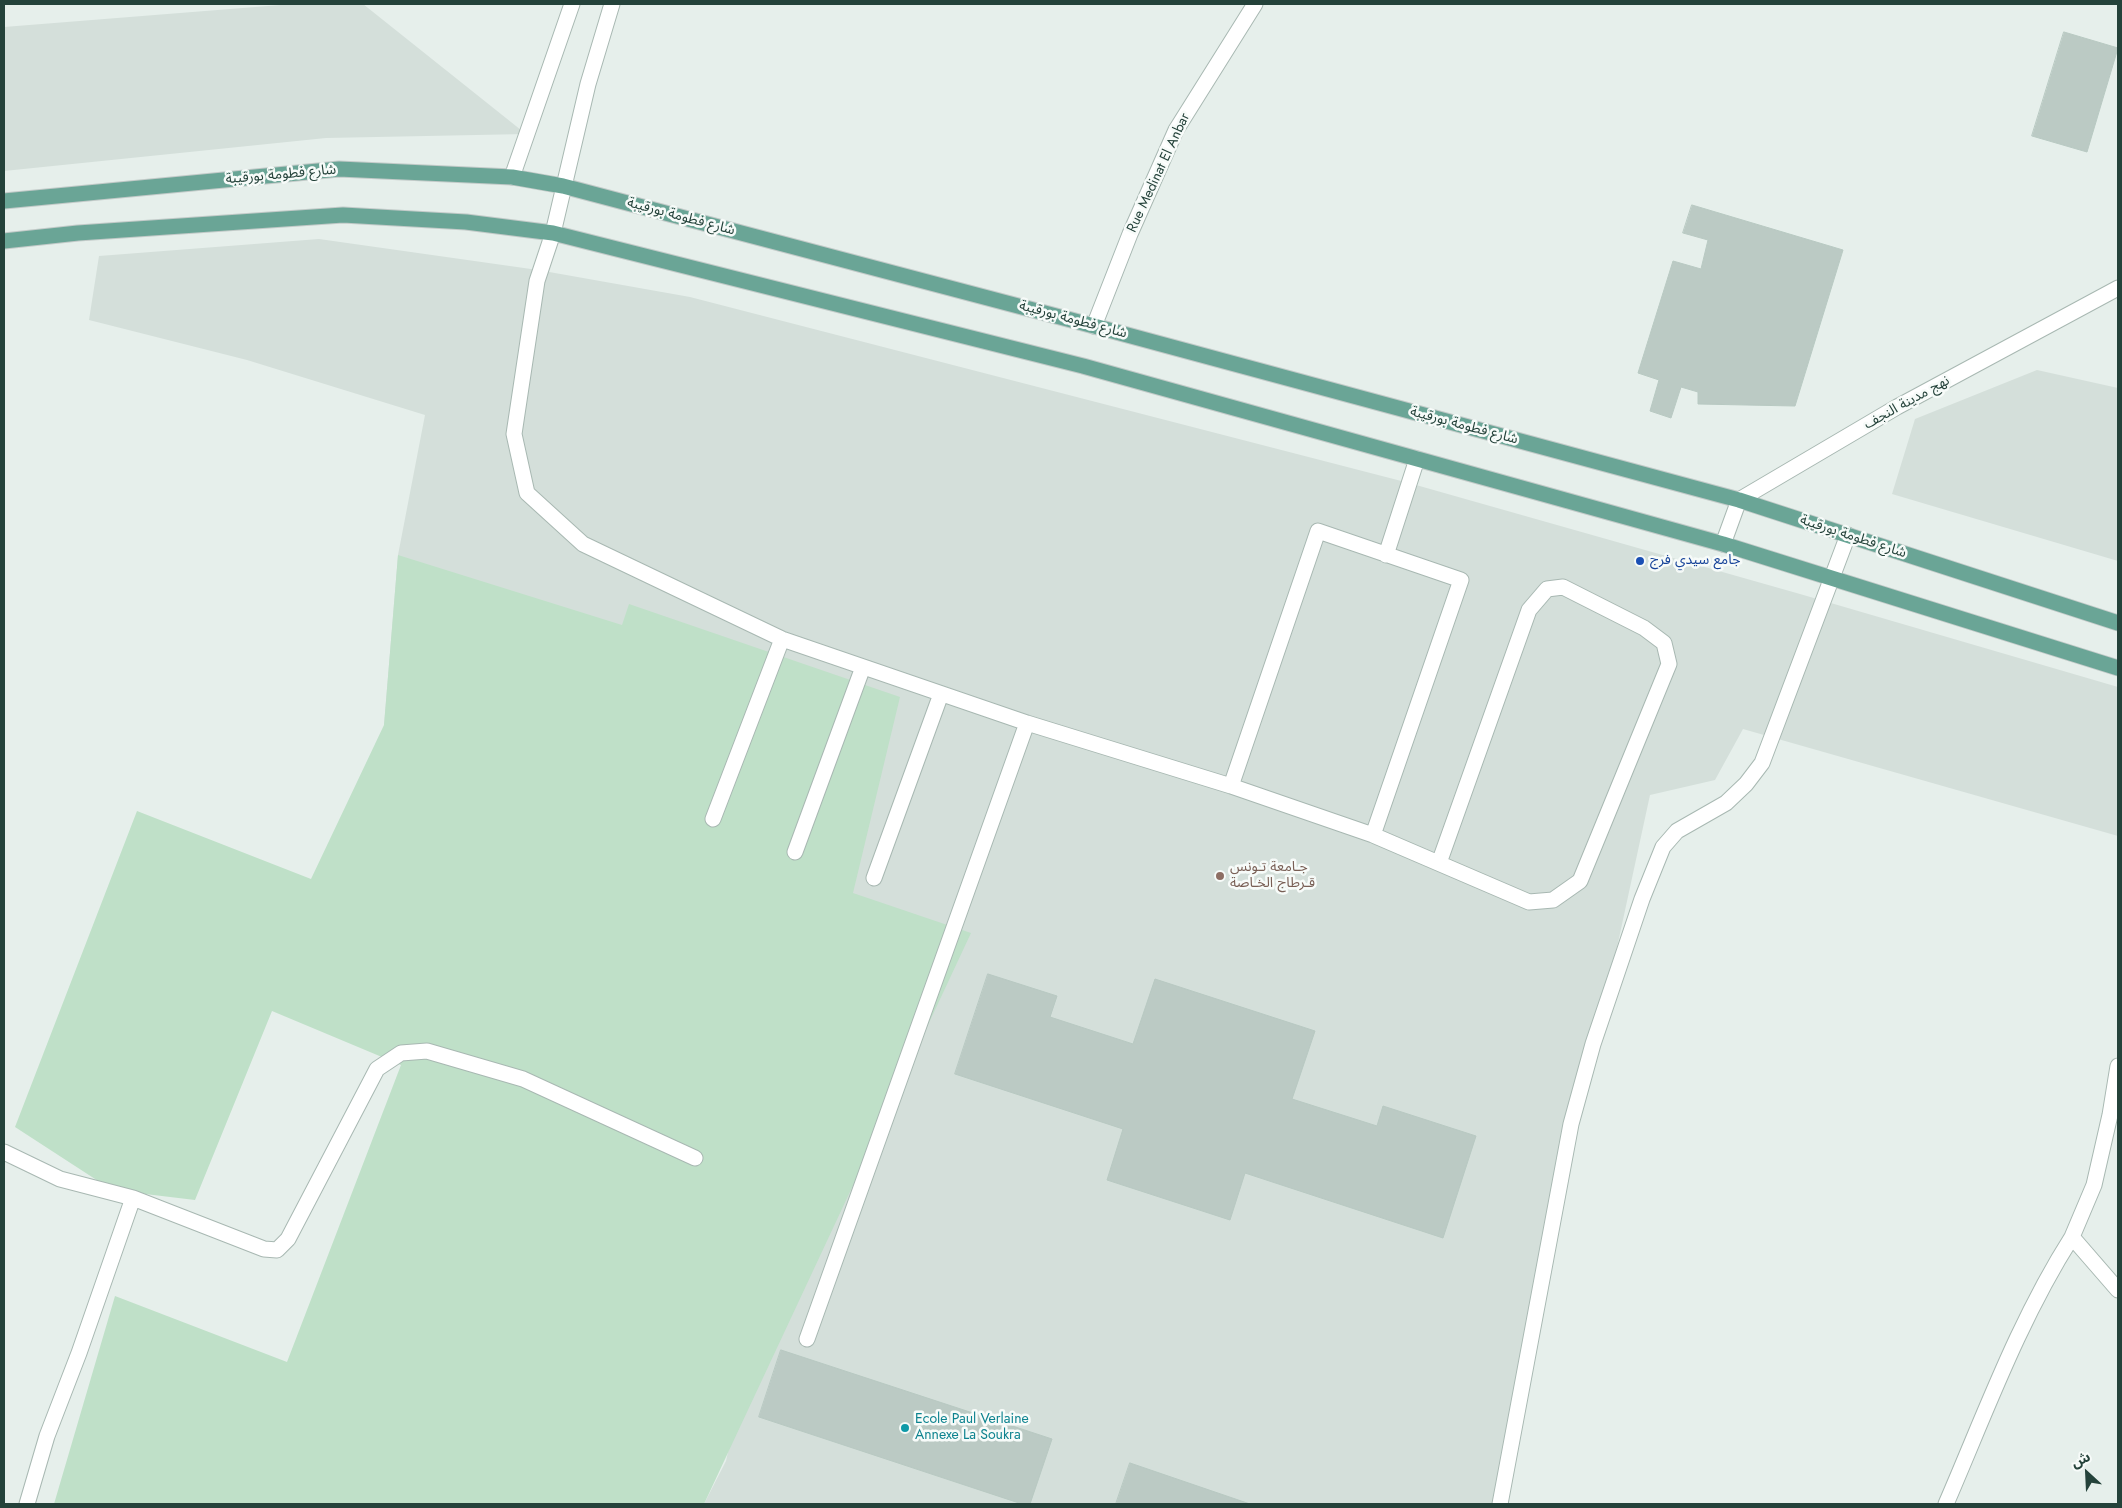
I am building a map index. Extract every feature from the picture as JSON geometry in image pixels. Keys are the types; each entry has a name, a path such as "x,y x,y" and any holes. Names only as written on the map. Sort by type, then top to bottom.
{"main road":[{"name":"شارع فطومة بورقيبة","path":"4,201 339,169 512,177 564,186 1094,326 1739,500 2118,623"},
{"path":"4,241 343,215 466,222 553,233 1083,366 1723,544 2118,668"}],"street":[{"path":"512,177 572,4"},
{"path":"612,4 588,84 553,233 537,281 514,434 527,493 582,544 782,639 1027,723 1231,786 1373,835 1529,902 1553,900 1580,881 1669,664 1664,643 1644,628 1563,587 1547,589 1529,610 1439,863"},
{"name":"Rue Medinat El Anbar","path":"1094,326 1130,234 1176,130 1255,4"},
{"name":"نهج مدينة النجف","path":"1739,500 1897,407 2118,288"},
{"path":"1386,555 1417,459"},
{"path":"1723,544 1739,500"},
{"path":"1231,786 1318,532 1461,580 1373,835"},
{"path":"1500,1504 1571,1124 1593,1044 1642,899 1663,847 1667,842 1677,832 1726,803 1746,784 1762,763 1848,535"},
{"path":"714,819 782,639"},
{"path":"795,852 862,667"},
{"path":"874,878 941,694"},
{"path":"807,1339 1027,723"},
{"path":"4,1152 60,1179 133,1198 264,1249 277,1250 288,1239 377,1069 401,1053 427,1051 523,1079 695,1158"},
{"path":"1946,1504 2028,1314 2047,1276 2072,1237 2094,1185 2110,1115 2118,1066"},
{"path":"27,1504 47,1436 79,1353 133,1198"},
{"path":"2072,1237 2118,1290"}],"shaded area":[{"path":"293,4 363,4 526,134 326,138 4,171 4,27"},
{"name":"جـامعة تـونس قـرطاج الخـاصة","path":"319,239 538,270 690,297 1409,483 2118,687 2118,836 1743,729 1715,780 1650,795 1564,1192 1505,1504 704,1504 726,1461 853,893 384,725 398,555 425,415 247,360 89,320 99,256"},
{"path":"2037,370 2118,388 2118,561 1892,494 1915,419"}],"green space":[{"path":"398,555 622,625 629,604 900,697 853,893 971,933 704,1504 54,1504 115,1296 287,1362 401,1065 272,1011 195,1200 112,1190 15,1127 137,811 311,879 384,725"}],"building":[{"path":"2064,32 2118,48 2087,152 2032,136"},
{"path":"1692,205 1843,250 1795,406 1698,404 1698,392 1681,387 1671,418 1650,411 1659,380 1638,373 1673,261 1701,269 1708,240 1683,233"},
{"path":"988,974 1057,996 1050,1017 1133,1044 1155,979 1315,1031 1292,1099 1377,1126 1383,1106 1476,1136 1443,1238 1245,1173 1230,1220 1107,1180 1123,1129 955,1074"},
{"name":"Ecole Paul Verlaine Annexe La Soukra","path":"781,1350 1052,1439 1030,1504 1022,1504 759,1417"},
{"path":"1130,1463 1250,1504 1116,1504"}],"place":[{"name":"جامع سيدي فرج","path":"1640,561"},
{"name":"جـامعة تـونس قـرطاج الخـاصة","path":"1220,876"},
{"name":"Ecole Paul Verlaine Annexe La Soukra","path":"905,1428"}]}
